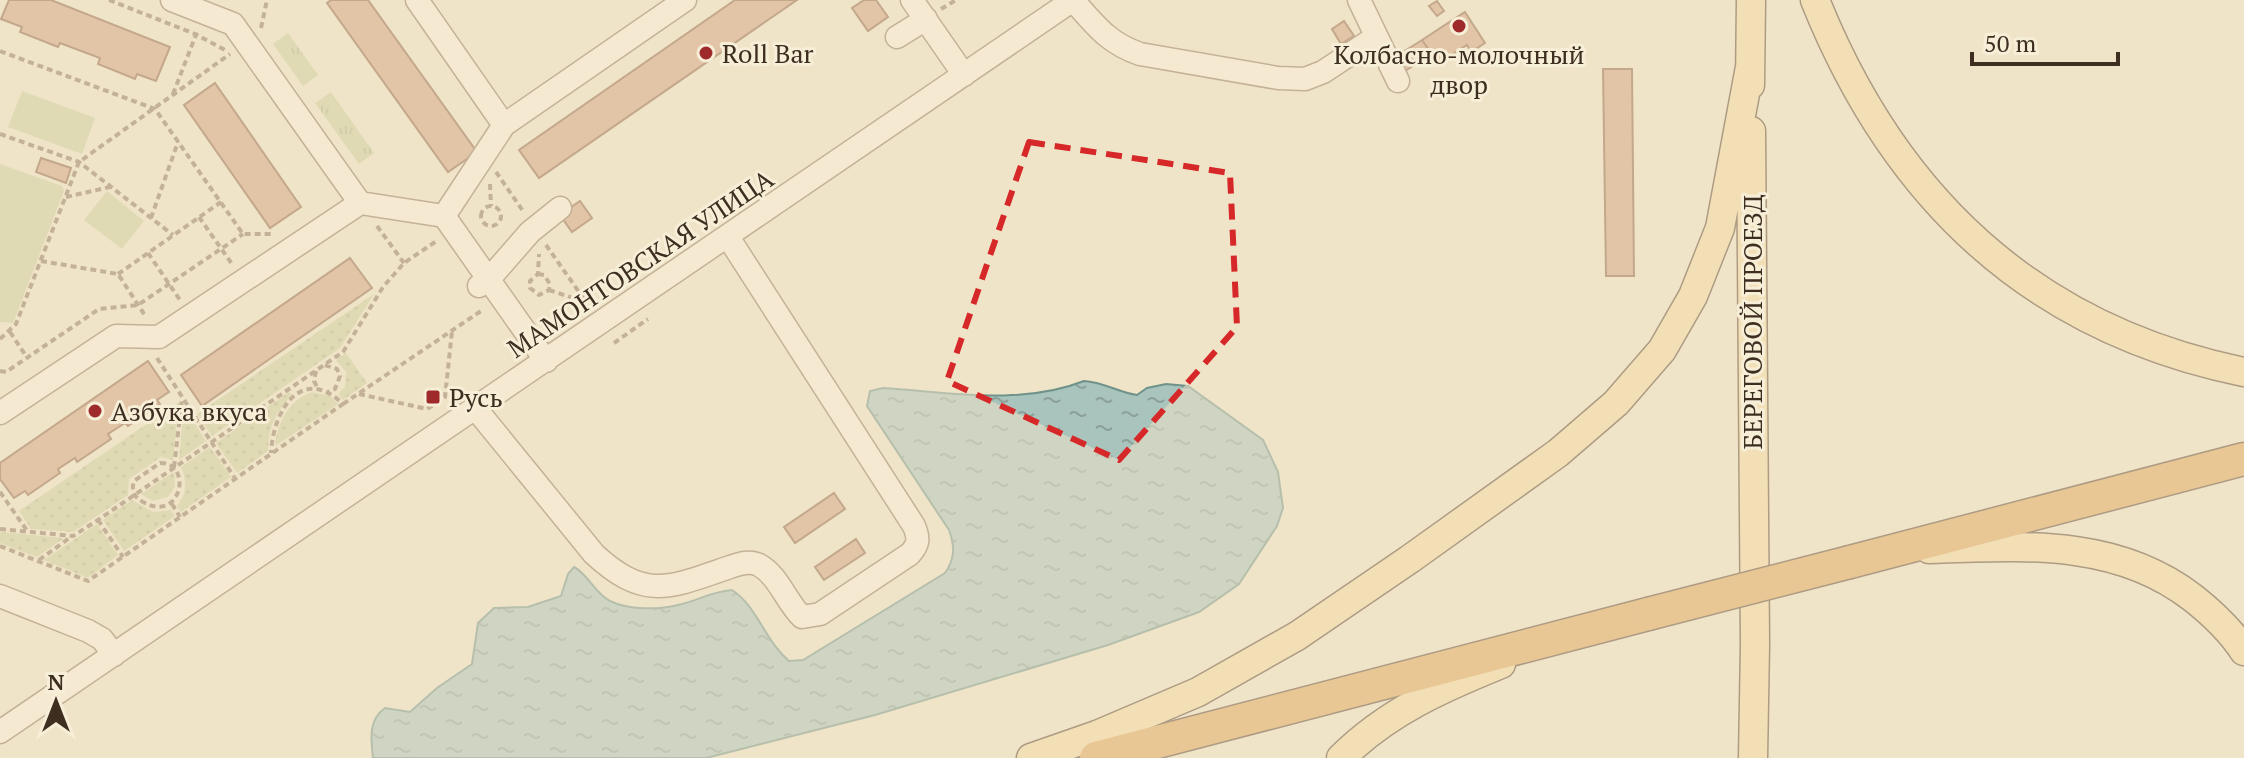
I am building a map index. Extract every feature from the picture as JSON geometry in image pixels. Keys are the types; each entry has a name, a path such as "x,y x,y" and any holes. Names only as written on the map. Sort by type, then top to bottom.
{"highway":[{"path":"1096,758 2244,459"}],"main road":[{"name":"БЕРЕГОВОЙ ПРОЕЗД","path":"1751,0 1755,645"},
{"path":"1815,0 1834,49 1887,140 1956,224 1989,255 2060,302 2142,343 2244,372"},
{"path":"1031,758 1097,735 1198,692 1297,636 1558,453 1616,403 1662,350 1699,283 1720,228 1750,67"},
{"path":"1893,550 2025,546 2072,549 2114,557 2179,587 2210,611 2244,651"},
{"path":"1341,758 1362,737 1398,711 1447,686 1585,631"},
{"path":"1755,645 1755,749"},
{"path":"1755,645 1771,758"}],"street":[{"path":"172,0 233,24 365,209"},
{"path":"417,0 504,125"},
{"path":"449,222 504,125 685,0"},
{"path":"912,0 964,75"},
{"path":"1073,0 1119,47 1140,54 1278,78 1305,79 1323,72 1376,37"},
{"name":"МАМОНТОВСКАЯ УЛИЦА","path":"0,732 1073,0"},
{"path":"1359,0 1398,81"},
{"path":"897,37 926,19"},
{"path":"490,287 530,232 560,208"},
{"path":"0,413 116,336 159,337 244,281 365,209 449,222 490,287 546,361"},
{"path":"476,409 594,554 615,574 632,582 655,587 675,584 742,563 757,563 768,571 795,610 802,617 811,617 910,554 917,546 918,536 914,526 728,237"},
{"path":"0,596 88,631 102,639 114,655"}],"path":[{"path":"0,339 16,324 79,162 232,54 195,34 109,0"},
{"path":"172,97 195,34 211,15"},
{"path":"0,51 155,109 243,234"},
{"path":"0,134 79,162 173,235"},
{"path":"151,218 178,142"},
{"path":"66,197 111,187"},
{"path":"41,261 118,274 221,202"},
{"path":"489,205 499,209 501,215 496,225 490,226 481,219 483,208 489,205"},
{"path":"365,209 404,263"},
{"path":"199,217 244,281"},
{"path":"38,561 343,352 383,287 449,222"},
{"path":"0,371 6,372 99,309 138,305 243,234 280,234"},
{"path":"148,253 191,316"},
{"path":"118,274 169,350 156,359 235,478"},
{"path":"549,290 550,284 544,275 533,276 530,288 533,293 539,295 549,290 586,302"},
{"path":"0,546 88,581 452,330 490,287"},
{"path":"614,343 648,319"},
{"path":"359,394 427,409 445,397 452,330"},
{"path":"10,332 27,357"},
{"path":"324,365 331,365 340,376 335,389 328,392"},
{"path":"317,387 314,375 318,369"},
{"path":"271,453 272,433 279,414 303,390 317,387 343,404"},
{"path":"172,504 179,488 174,467 182,399"},
{"path":"134,495 134,481 160,463 174,467"},
{"path":"0,492 28,532"},
{"path":"134,495 151,505 172,504"},
{"path":"172,504 180,517"},
{"path":"98,520 123,557"},
{"path":"0,529 73,536"}],"highlighted area":[{"path":"1029,142 1230,173 1237,327 1119,460 947,381"}],"green space":[{"path":"288,33 318,75 303,86 273,44"},
{"path":"22,91 95,118 82,154 8,127"},
{"path":"331,92 374,153 359,164 315,103"},
{"path":"0,164 62,186 64,191 13,323 0,322"},
{"path":"107,191 144,221 122,249 84,220"},
{"path":"374,294 340,348 212,436 197,414"},
{"path":"346,353 367,383 343,400 338,394 345,387 346,372 336,360"},
{"path":"289,392 292,395 271,427 268,451 237,473 216,443"},
{"path":"312,392 330,396 338,404 275,446 278,429 286,413 297,401"},
{"path":"179,402 173,460 161,457 129,479 128,495 73,532 31,529 19,511"},
{"path":"184,407 206,441 179,460"},
{"path":"210,447 231,477 181,512 177,506 183,497 185,482 181,467"},
{"path":"174,472 175,486 168,497 153,501 141,494"},
{"path":"132,500 153,512 171,510 175,516 124,551 103,520"},
{"path":"97,524 118,555 88,578 44,560"},
{"path":"0,532 64,538 37,557 0,543"}],"water":[{"path":"1084,381 1137,395 1147,388 1166,384 1188,386 1263,440 1278,472 1283,508 1277,526 1239,584 1199,612 1108,645 875,715 706,758 373,758 373,724 385,708 410,712 437,688 472,664 478,623 494,608 528,607 561,596 568,574 574,567 604,598 634,608 670,607 732,590 748,605 773,644 789,661 803,660 945,573 952,557 949,530 867,406 870,391 883,388 1010,395 1060,389"}],"building":[{"path":"9,0 51,0 170,47 156,81 137,74 135,79 98,64 100,58 60,43 58,47 20,32 22,27 1,19"},
{"path":"331,0 368,0 477,152 448,172 327,3"},
{"path":"735,0 797,0 539,178 519,150"},
{"path":"864,0 876,0 888,17 868,31 852,8"},
{"path":"1437,1 1444,11 1437,16 1429,6"},
{"name":"Колбасно-молочный двор","path":"1465,12 1485,43 1471,52 1467,45 1438,64 1422,40"},
{"path":"1344,21 1354,36 1341,44 1332,29"},
{"path":"1422,40 1432,54 1405,71 1395,57"},
{"path":"1603,69 1632,69 1634,276 1606,276"},
{"path":"215,83 301,207 270,228 184,105"},
{"path":"41,158 71,168 66,183 36,172"},
{"path":"580,201 592,218 572,232 560,215"},
{"path":"350,258 372,288 202,406 181,375"},
{"path":"148,361 169,392 157,400 160,404 128,426 125,423 108,434 111,439 77,462 75,458 58,469 60,473 28,495 25,491 14,498 0,479 0,463"},
{"path":"834,493 845,509 795,543 784,527"},
{"path":"856,539 865,553 824,580 815,567"}],"place":[{"name":"Колбасно-молочный двор","path":"1459,26"},
{"name":"Roll Bar","path":"706,53"},
{"name":"Русь","path":"433,397"},
{"name":"Азбука вкуса","path":"95,411"}]}
